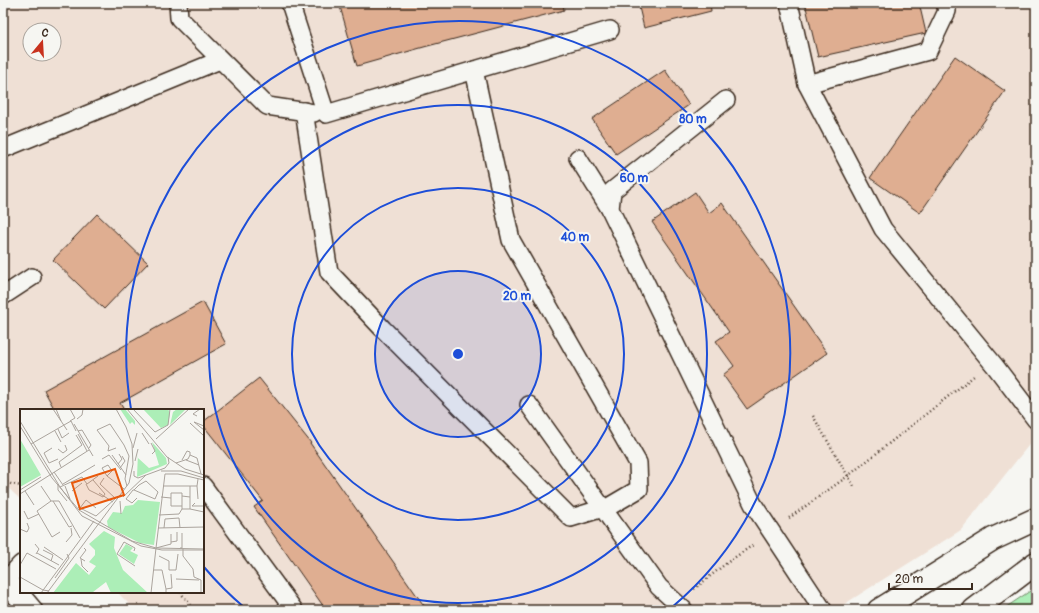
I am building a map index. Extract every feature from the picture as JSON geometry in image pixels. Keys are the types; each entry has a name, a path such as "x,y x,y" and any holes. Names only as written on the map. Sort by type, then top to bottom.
{"main road":[{"path":"879,610 993,539 1036,519"},
{"path":"974,610 1036,563"},
{"path":"4,579 31,610"}],"lane":[{"path":"178,3 179,18 267,106 326,114 610,30"},
{"path":"290,3 326,114"},
{"path":"789,3 807,84 883,229 992,362 1036,420"},
{"path":"807,84 928,51 947,11 945,3"},
{"path":"3,149 220,60"},
{"path":"304,111 329,272 383,329 571,518 610,506 639,489 638,463 510,240 474,70"},
{"path":"610,209 612,191 726,100"},
{"path":"578,158 610,209 753,504 823,610"},
{"path":"3,296 32,277"},
{"path":"529,405 659,587 680,606"},
{"path":"204,487 294,610"},
{"path":"4,579 20,565"}],"path":[{"path":"680,606 770,530 848,476 992,362"},
{"path":"813,416 855,488"},
{"path":"3,480 11,484 20,486"},
{"path":"181,593 195,610"}],"shaded area":[{"path":"3,3 1036,3 1036,436 961,530 835,610 135,610 118,593 204,593 204,409 20,409 20,499 3,483"}],"green space":[{"path":"1036,587 1035,610 1002,610"}],"building":[{"path":"339,3 563,3 564,10 357,66"},
{"path":"638,3 710,3 711,11 644,28"},
{"path":"805,3 919,3 926,33 818,57"},
{"path":"955,56 1005,91 920,213 870,178"},
{"path":"665,70 689,105 616,154 592,119"},
{"path":"695,192 709,213 722,203 827,353 747,409 723,375 734,366 716,341 729,332 652,222"},
{"path":"97,214 148,263 104,309 53,260"},
{"path":"203,302 226,344 120,403 123,409 54,409 44,390"},
{"path":"259,378 311,443 427,610 326,610 254,507 263,501 204,426 204,421"}]}
